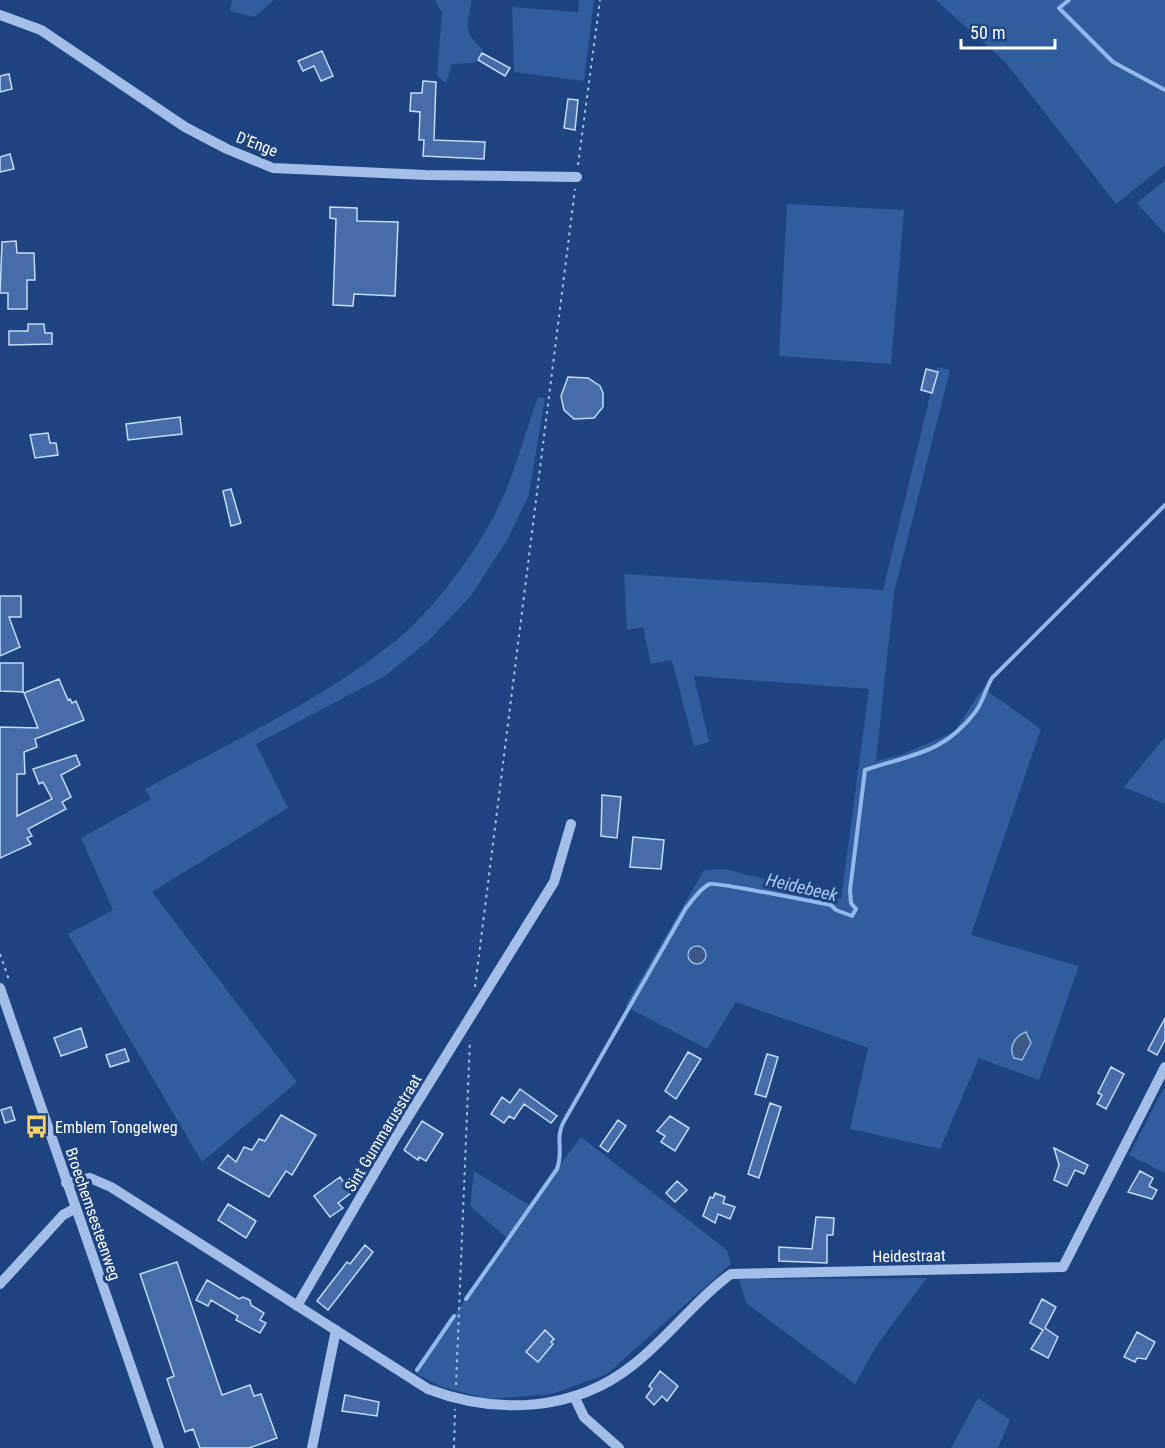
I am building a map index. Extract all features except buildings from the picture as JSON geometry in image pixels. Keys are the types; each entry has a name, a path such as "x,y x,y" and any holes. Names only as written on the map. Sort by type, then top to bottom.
{"street":[{"name":"D'Enge","path":"0,15 41,30 185,128 273,168 414,174 577,177"},
{"name":"Sint Gummarusstraat","path":"297,1306 395,1138 554,882 571,824"},
{"name":"Broechemsesteenweg","path":"0,988 74,1209 159,1448"},
{"name":"Heidestraat","path":"574,1396 633,1366 731,1275 1063,1268 1165,1067"},
{"path":"66,1183 90,1178 111,1187 428,1389 455,1399 491,1406 516,1407 550,1403 574,1396 584,1417 619,1448"},
{"path":"0,1284 63,1215 74,1209"},
{"path":"312,1448 336,1330"}],"path":[{"path":"474,996 600,0"},
{"path":"454,1448 471,1019"}],"shaded area":[{"path":"232,0 274,0 255,17 230,11"},
{"path":"435,0 472,0 469,33 483,50 475,63 452,64 446,83 437,76 442,13"},
{"path":"579,0 594,0 584,81 514,72 512,7 578,12"},
{"path":"936,0 1165,0 1165,165 1116,204 1006,63"},
{"path":"1165,180 1165,234 1137,203"},
{"path":"787,204 904,210 891,364 779,356"},
{"path":"937,367 950,370 894,593 876,761 903,754 954,732 983,688 1041,729 971,935 1079,966 1039,1080 979,1058 940,1149 850,1129 868,1048 736,1002 707,1049 625,1006 704,870 725,869 841,899 869,689 694,676 709,742 694,746 672,660 651,664 643,627 627,630 624,574 883,590"},
{"path":"538,397 545,398 529,494 509,537 470,597 428,641 385,676 256,744 288,808 152,892 297,1082 202,1162 68,934 113,910 81,838 151,799 145,789 308,701 370,660 410,628 457,574 494,516 509,483"},
{"path":"1165,737 1165,804 1124,787"},
{"path":"697,946 703,949 706,955 703,961 697,964 691,961 688,955 691,949"},
{"path":"1026,1032 1031,1043 1022,1060 1014,1058 1012,1046 1019,1036"},
{"path":"1165,1089 1165,1173 1129,1155"},
{"path":"581,1137 727,1250 731,1264 607,1374 552,1394 487,1399 442,1387 415,1373 507,1238 470,1206 474,1171 529,1205"},
{"path":"927,1278 877,1345 855,1384 746,1303 739,1279"},
{"path":"978,1398 1010,1420 998,1448 951,1448"}],"waterway":[{"path":"1069,0 1059,8 1113,62 1165,90"},
{"name":"Heidebeek","path":"466,1299 557,1169 563,1123 686,908 697,894 710,884 716,884 831,905 836,910 852,916 856,909 851,903 850,890 865,770 926,751 952,736 976,711 992,678 1165,505"},
{"name":"Heidebeek","path":"417,1370 454,1316"}],"place":[{"name":"Emblem Tongelweg","path":"37,1127"}]}
